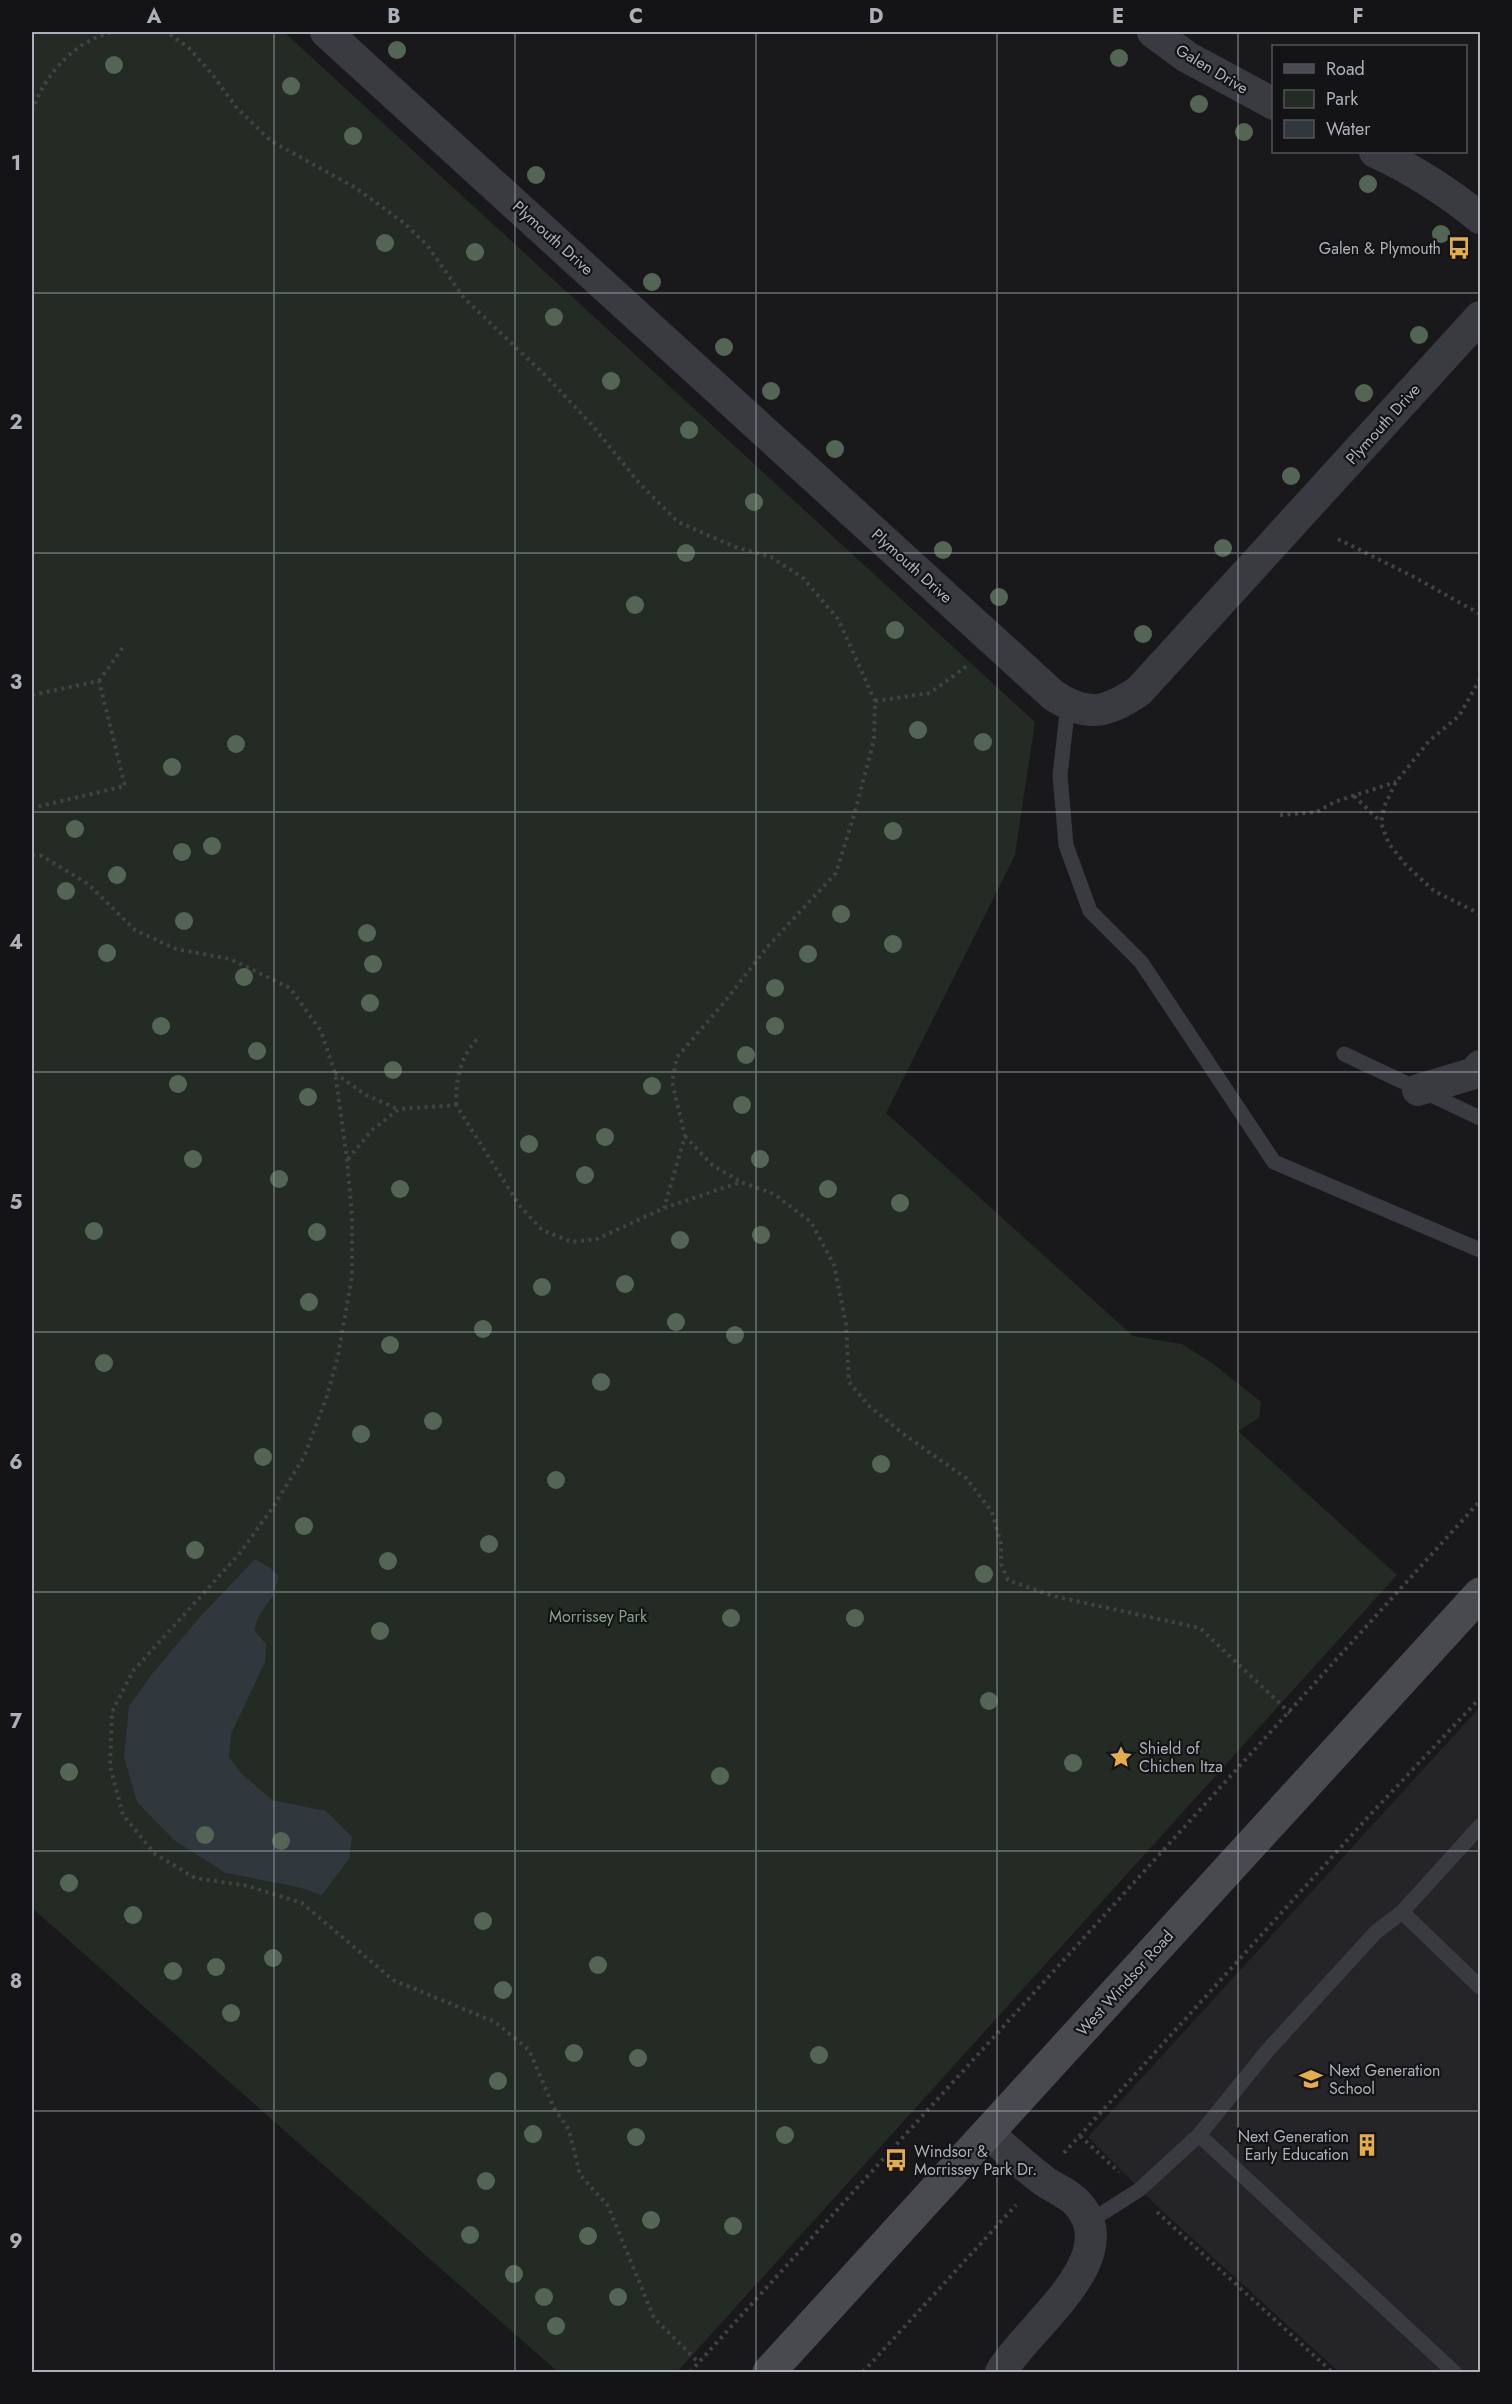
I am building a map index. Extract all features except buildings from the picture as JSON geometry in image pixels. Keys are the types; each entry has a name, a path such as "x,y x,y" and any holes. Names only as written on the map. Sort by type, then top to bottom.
{"main road":[{"name":"West Windsor Road","path":"769,2373 1480,1594"}],"street":[{"name":"Plymouth Drive","path":"326,32 1053,695 1068,705 1096,711 1118,706 1139,691 1480,317"},
{"name":"Galen Drive","path":"1153,32 1187,57 1272,103"},
{"path":"1377,153 1399,163 1458,200 1480,218"},
{"path":"1418,1090 1475,1073 1480,1066"},
{"path":"988,2133 1033,2172 1077,2202 1090,2221 1092,2248 1081,2273 1011,2356 1001,2373"}],"lane":[{"path":"1068,705 1060,776 1066,845 1090,911 1141,962 1274,1162 1480,1250"},
{"path":"1344,1054 1480,1118"},
{"path":"1090,2221 1139,2190 1199,2135 1268,2049 1376,1932 1402,1912 1480,1826"},
{"path":"1402,1912 1480,1987"},
{"path":"1199,2135 1454,2373"}],"path":[{"path":"32,111 39,91 65,57 98,33 114,32"},
{"path":"163,32 189,48 236,107 271,141 356,188 427,245 464,298 546,376 592,425 640,484 678,522 735,547 771,557 803,578 838,619 875,700 874,740 855,815 836,873 769,945 678,1057 672,1082 685,1136 712,1165 741,1182 774,1194 810,1222 834,1265 846,1324 849,1382 870,1407 906,1436 966,1478 992,1512 1000,1544 1001,1564 1008,1580 1053,1596 1200,1628 1290,1713"},
{"path":"1338,539 1414,577 1480,614"},
{"path":"32,695 99,681 123,646"},
{"path":"875,700 930,693 971,663"},
{"path":"1381,823 1384,807 1396,782 1429,741 1459,716 1480,679"},
{"path":"32,808 125,786 99,681"},
{"path":"1280,815 1317,812 1334,802 1396,782"},
{"path":"1354,796 1381,823 1389,844 1405,864 1434,891 1480,914"},
{"path":"32,855 42,856 88,885 135,930 176,949 230,959 290,988 321,1031 335,1073 347,1160 352,1217 352,1276 338,1356 327,1396 304,1457 273,1507 240,1553 133,1671 112,1712 110,1766 123,1815 155,1854 195,1878 248,1886 302,1903 393,1980 495,2022 529,2049 554,2108 569,2130 580,2175 608,2206 654,2318 699,2363"},
{"path":"480,1036 471,1045 462,1062 456,1082 456,1105 519,1205 542,1230 572,1242 597,1239 664,1208 741,1182"},
{"path":"335,1073 366,1095 399,1109 456,1105"},
{"path":"347,1160 372,1130 399,1109"},
{"path":"664,1208 685,1136"},
{"path":"690,2373 1480,1501"},
{"path":"1063,2154 1369,1816 1480,1698"},
{"path":"1080,2136 1139,2190 1157,2212 1332,2373"},
{"path":"863,2373 1015,2207"}],"shaded area":[{"name":"Next Generation School","path":"1480,1707 1480,2372 1339,2372 1160,2209 1088,2137"}],"green space":[{"name":"Morrissey Park","path":"32,32 284,32 1035,722 1015,855 886,1113 1133,1336 1182,1344 1215,1365 1261,1402 1259,1418 1238,1431 1397,1575 677,2372 558,2372 32,1908"}],"water":[{"path":"255,1559 279,1576 273,1596 259,1615 254,1630 266,1644 265,1662 231,1734 229,1757 242,1774 272,1800 326,1811 352,1837 349,1859 322,1895 298,1887 226,1873 174,1840 137,1802 124,1757 129,1706 152,1674 200,1617"}],"place":[{"name":"Galen & Plymouth","path":"1459,248"},
{"name":"Shield of Chichen Itza","path":"1121,1757"},
{"name":"Next Generation School","path":"1311,2079"},
{"name":"Next Generation Early Education","path":"1367,2145"},
{"name":"Windsor & Morrissey Park Dr.","path":"896,2160"}]}
